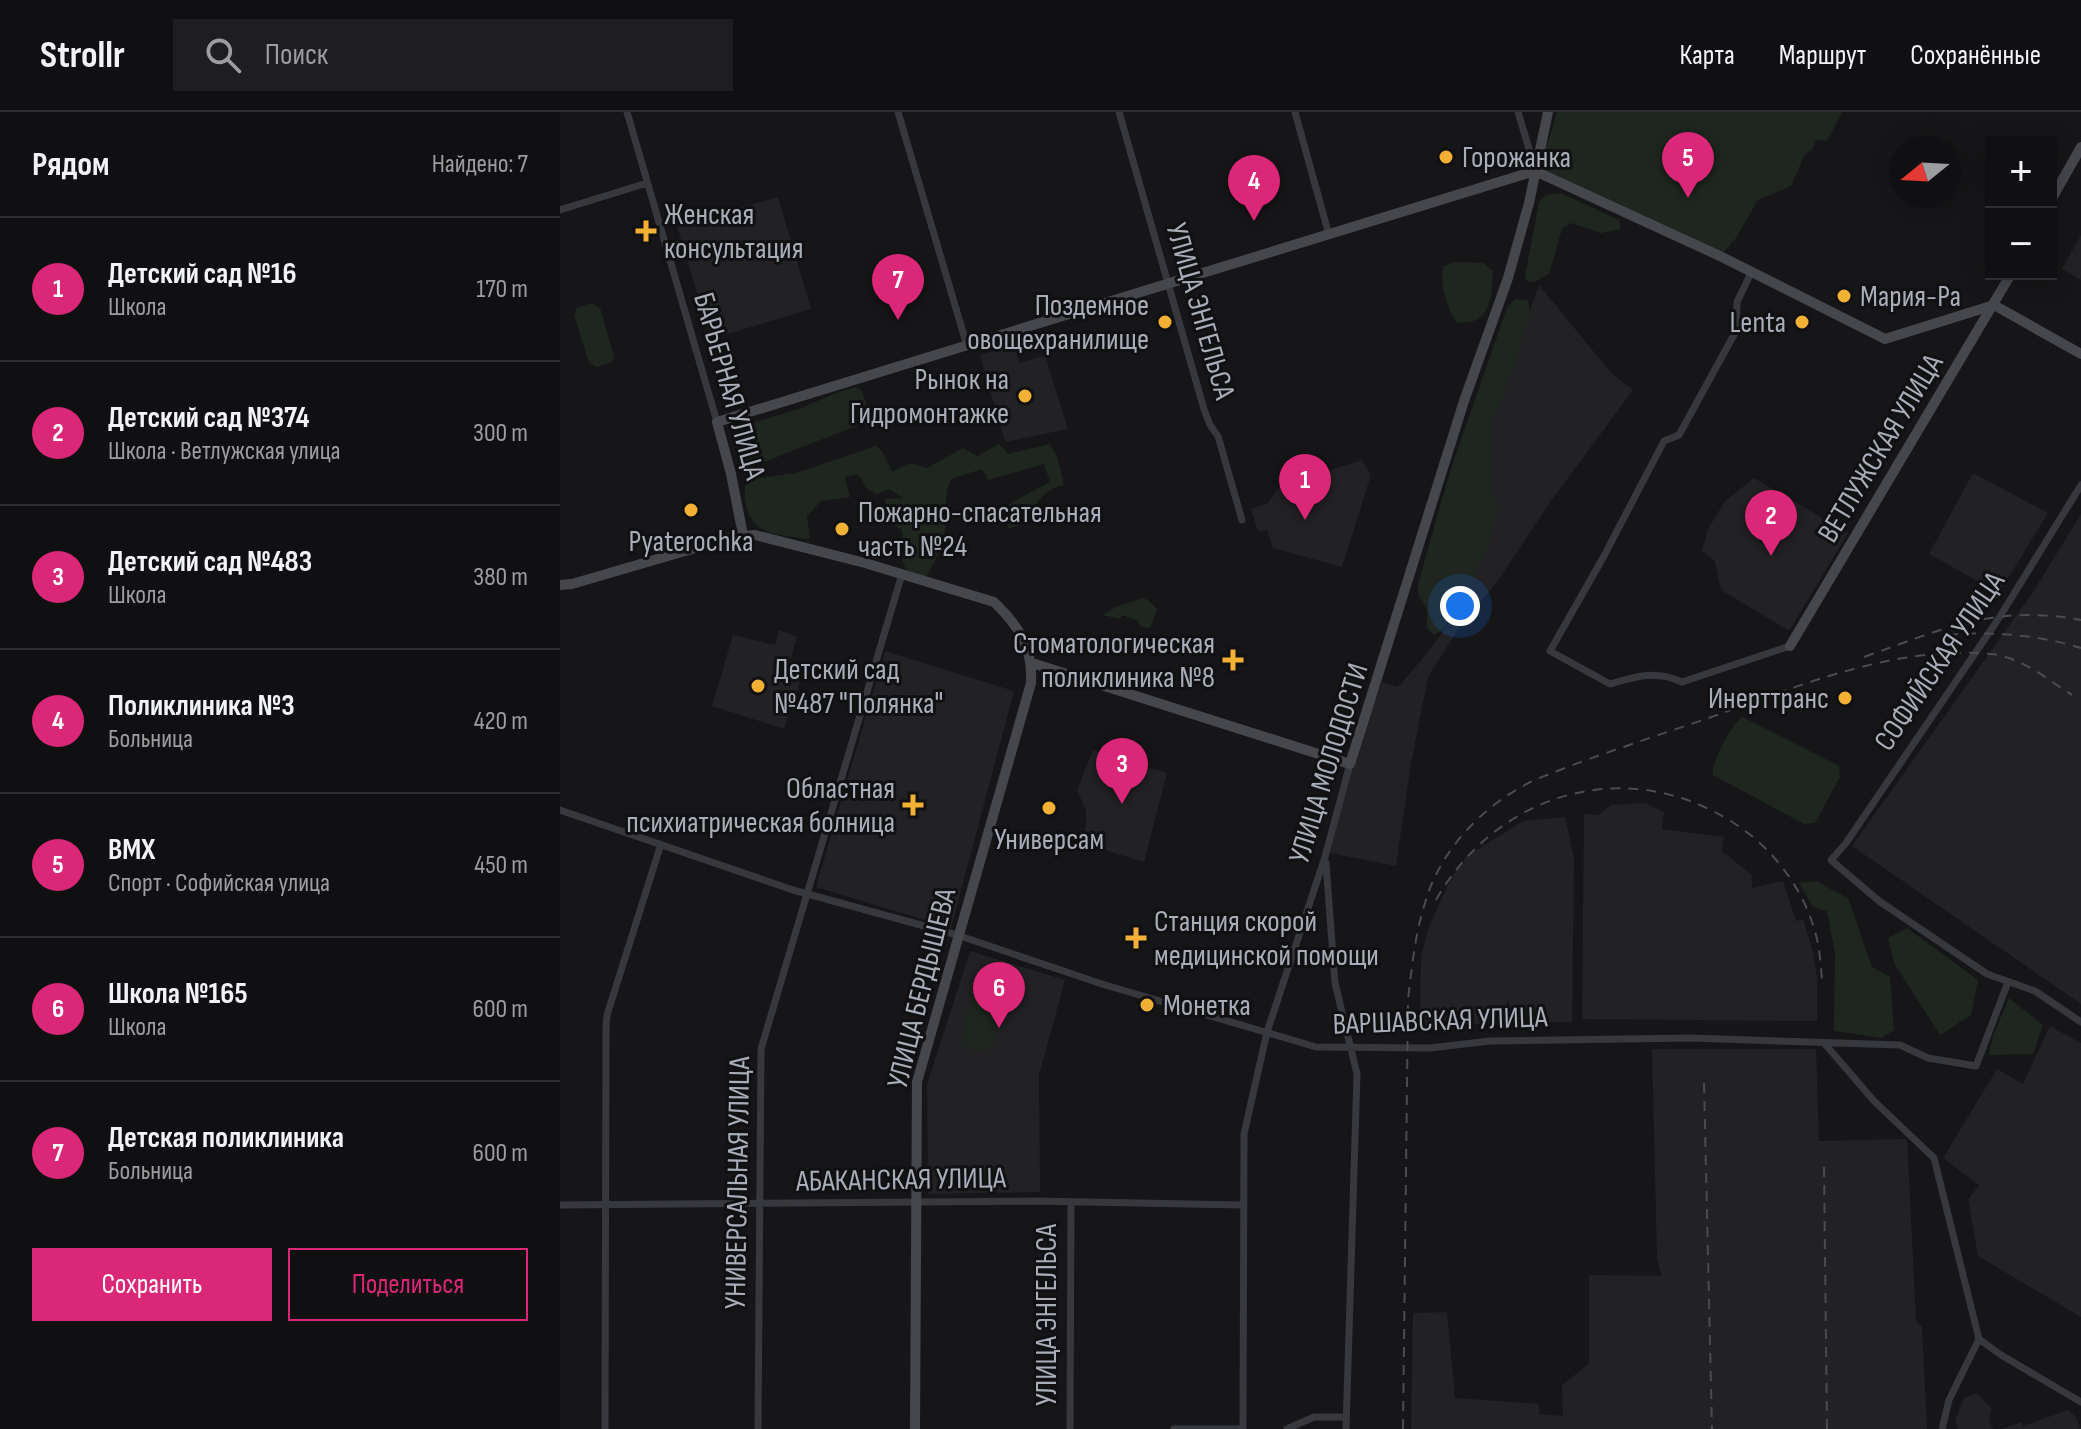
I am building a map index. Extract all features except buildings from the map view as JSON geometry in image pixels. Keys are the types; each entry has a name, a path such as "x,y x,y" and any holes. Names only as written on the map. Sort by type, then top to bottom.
{"street":[{"name":"БАРЬЕРНАЯ УЛИЦА","path":"627,112 717,422 743,535"},
{"path":"898,112 967,346"},
{"name":"УЛИЦА ЭНГЕЛЬСА","path":"1119,112 1204,409 1218,436 1242,520"},
{"path":"1295,112 1329,235"},
{"path":"1518,112 1535,171"},
{"name":"УЛИЦА МОЛОДОСТИ","path":"1243,1429 1244,1134 1267,1032 1325,857 1350,764 1464,401 1508,278 1548,112"},
{"path":"2057,192 2078,162 2081,147"},
{"path":"717,422 1169,286 1535,171 1885,339 1994,305 2081,354"},
{"path":"560,210 647,183"},
{"path":"1751,273 1737,302 1736,331 1679,435 1664,441 1550,651 1610,684 1634,677 1665,674 1682,682 1790,646"},
{"name":"ВЕТЛУЖСКАЯ УЛИЦА","path":"1790,646 2008,280"},
{"name":"СОФИЙСКАЯ УЛИЦА","path":"2008,982 1987,974 1879,901 1831,860 1846,843 1999,618 2081,485"},
{"path":"560,585 743,535 755,535 994,602 1017,629 1032,663 1350,764"},
{"name":"УНИВЕРСАЛЬНАЯ УЛИЦА","path":"758,1429 761,1049 902,574"},
{"name":"УЛИЦА БЕРДЫШЕВА","path":"915,1429 917,1082 957,935 1005,779 1031,683 1032,663"},
{"name":"ВАРШАВСКАЯ УЛИЦА","path":"560,810 807,893 957,935 1080,977 1316,1047 1430,1048 1490,1041 1692,1038 1900,1045 1928,1058 1976,1066 2008,982"},
{"path":"605,1429 607,1015 661,844"},
{"path":"1325,857 1335,983 1357,1074 1346,1429"},
{"path":"2008,982 2035,991 2081,1022"},
{"path":"1825,1044 1874,1101 1934,1158 1979,1339 2081,1402"},
{"name":"УЛИЦА ЭНГЕЛЬСА","path":"1070,1429 1071,1202"},
{"name":"АБАКАНСКАЯ УЛИЦА","path":"560,1205 1071,1202 1242,1205"},
{"path":"1942,1429 1949,1400 1979,1339"},
{"path":"1287,1429 1314,1417 1346,1417"},
{"path":"1174,1429 1243,1429"}],"shaded area":[{"path":"1557,112 1842,112 1827,141 1816,140 1804,156 1791,186 1758,200 1736,238 1723,253 1543,171 1541,164"},
{"path":"1561,193 1619,220 1621,229 1601,233 1571,223 1562,229 1549,274 1534,282 1527,281 1525,276 1539,202 1546,195"},
{"path":"778,197 811,309 711,339 677,226"},
{"path":"2081,235 2081,280 2062,269"},
{"path":"1454,262 1483,263 1493,271 1490,300 1476,320 1456,322 1449,309 1444,294 1443,273 1444,266"},
{"path":"1539,285 1611,373 1633,390 1551,501 1497,582 1458,629 1428,677 1411,763 1396,866 1330,853 1355,754 1382,682 1398,687 1424,657 1455,615 1477,565 1488,490 1489,428"},
{"path":"1515,299 1528,300 1530,312 1515,364 1491,423 1491,492 1498,506 1490,541 1454,616 1434,635 1427,628 1427,610 1418,594 1418,584 1451,468 1507,308"},
{"path":"591,303 600,308 614,356 612,362 597,367 589,363 574,315 577,308"},
{"name":"Рынок на Гидромонтажке","path":"1013,345 1020,363 1045,355 1068,429 1005,442 980,355"},
{"path":"856,387 862,391 871,417 869,421 764,462 739,465 732,428 792,411"},
{"path":"999,444 1008,454 1050,444 1057,456 1064,485 1045,494 1025,523 1008,529 1009,504 1050,482 1044,464 988,480 982,469 951,479 943,542 926,577 916,575 905,566 902,530 888,522 885,499 903,498 889,489 877,494 868,490 858,474 845,477 850,497 821,501 807,516 810,538 768,532 755,523 746,505 747,480 796,473 876,446 882,451 892,472 910,463 927,468 963,448 977,456"},
{"path":"1362,460 1371,475 1342,567 1273,548 1267,530 1258,532 1251,509 1268,503 1279,487"},
{"path":"1973,473 2048,513 1999,593 1929,554"},
{"path":"1754,478 1848,533 1789,631 1721,590 1715,561 1702,551 1708,529 1725,501"},
{"path":"2081,514 2081,1004 1852,846 2033,592"},
{"path":"1142,598 1157,609 1150,628 1139,626 1138,621 1123,615 1119,619 1103,615 1116,607"},
{"name":"Детский сад №487 \"Полянка\"","path":"779,630 797,637 790,661 805,666 784,729 712,706 733,635 775,645"},
{"name":"Областная психиатрическая болница","path":"885,651 1014,691 951,928 816,887"},
{"path":"1743,717 1839,766 1840,777 1815,823 1804,824 1713,775 1723,743 1733,726"},
{"path":"1093,750 1167,773 1144,862 1082,843 1086,810 1077,790"},
{"path":"1645,803 1664,812 1662,829 1724,837 1722,851 1752,875 1752,888 1783,881 1796,921 1803,919 1813,952 1817,976 1817,1021 1582,1019 1584,814 1598,815 1611,805"},
{"path":"1565,817 1574,858 1572,1022 1513,1023 1508,998 1501,1022 1420,1029 1421,957 1428,929 1451,878 1467,856 1523,821"},
{"path":"1816,881 1848,898 1872,967 1890,977 1894,1030 1882,1038 1834,1031 1835,953 1827,911 1813,907 1799,883"},
{"path":"1907,928 1978,980 1971,1015 1940,1035 1894,963 1888,938"},
{"path":"970,951 1065,980 1039,1075 1040,1192 928,1194 927,1085"},
{"path":"990,972 1004,975 1010,982 1010,992 994,1041 988,1049 974,1051 963,1042 964,1025 975,993"},
{"path":"2009,998 2043,1025 2033,1054 1989,1055 1993,1035"},
{"path":"2050,1026 2081,1043 2081,1317 1978,1256 1968,1200 1979,1185 1943,1158 1997,1069 2023,1084"},
{"path":"1652,1049 1816,1049 1819,1141 1907,1139 1916,1320 1922,1327 1927,1429 1411,1429 1413,1313 1447,1312 1455,1398 1539,1404 1539,1414 1563,1416 1562,1385 1589,1364 1589,1275 1662,1276 1657,1259"},
{"path":"1977,1393 1992,1409 1989,1422 1993,1429 1958,1429 1955,1421 1964,1398"},
{"path":"2068,1410 2081,1429 2001,1429 2021,1422 2023,1426"}],"railway":[{"path":"1864,657 1945,629 1995,617 2022,615 2081,620"},
{"path":"1948,635 2015,635 2081,648"},
{"path":"1403,1429 1408,999 1416,939 1432,883 1468,829 1500,800 1537,779 1808,683 1880,662 1954,653 1991,654 2023,664 2072,695"},
{"path":"1436,900 1461,863 1492,834 1527,811 1565,796 1606,789 1647,790 1688,800 1729,820 1773,856 1795,886 1812,921 1822,981"},
{"path":"1704,1083 1712,1429"},
{"path":"1824,1167 1827,1429"}],"place":[{"name":"Горожанка","path":"1446,157"},
{"name":"BMX","path":"1688,198"},
{"name":"Поликлиника №3","path":"1254,221"},
{"name":"Женская консультация","path":"646,231"},
{"name":"Мария-Ра","path":"1844,296"},
{"name":"Детская поликлиника","path":"898,320"},
{"name":"Поздемное овощехранилище","path":"1165,322"},
{"name":"Lenta","path":"1802,322"},
{"name":"Рынок на Гидромонтажке","path":"1025,396"},
{"name":"Pyaterochka","path":"691,510"},
{"name":"Детский сад №16","path":"1305,520"},
{"name":"Пожарно-спасательная часть №24","path":"842,529"},
{"name":"Детский сад №374","path":"1771,556"},
{"name":"Стоматологическая поликлиника №8","path":"1233,660"},
{"name":"Детский сад №487 \"Полянка\"","path":"758,686"},
{"name":"Инерттранс","path":"1845,698"},
{"name":"Детский сад №483","path":"1122,804"},
{"name":"Областная психиатрическая болница","path":"913,805"},
{"name":"Универсам","path":"1049,808"},
{"name":"Станция скорой медицинской помощи","path":"1136,938"},
{"name":"Монетка","path":"1147,1005"},
{"name":"Школа №165","path":"999,1028"}]}
